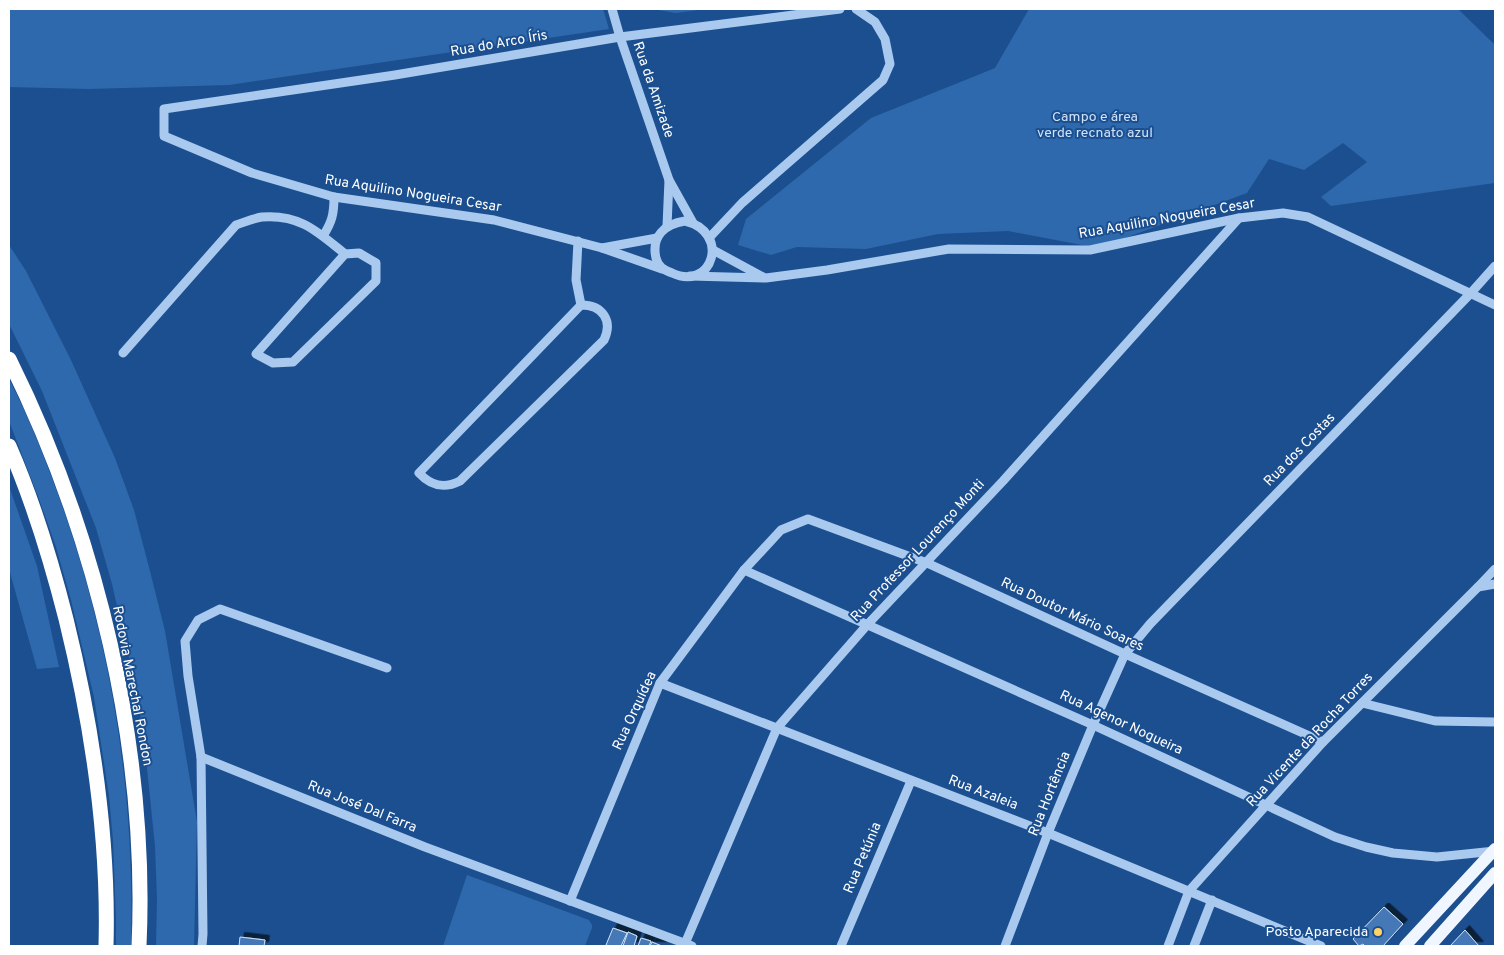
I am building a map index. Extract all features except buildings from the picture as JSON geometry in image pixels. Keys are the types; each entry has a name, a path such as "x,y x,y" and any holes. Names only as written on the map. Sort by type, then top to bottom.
{"highway":[{"name":"Rodovia Marechal Rondon","path":"9,359 39,422 76,521 89,562 112,654 130,754 135,805 138,845 139,946"},
{"path":"9,446 48,553 76,658 85,704 99,800 106,893 106,942"}],"main road":[{"path":"1406,946 1494,851"},
{"path":"1430,946 1495,873"}],"street":[{"name":"Rua da Amizade","path":"612,9 669,180 693,223"},
{"name":"Rua do Arco Íris","path":"164,109 395,76 620,37 840,9"},
{"path":"709,238 742,203 883,80 890,64 886,39 875,22 856,9"},
{"name":"Rua Aquilino Nogueira Cesar","path":"164,109 164,136 252,173 334,197 494,220 578,241 662,269"},
{"name":"Rua da Amizade","path":"668,226 669,180"},
{"path":"323,236 330,224 334,211 334,197"},
{"name":"Rua Aquilino Nogueira Cesar","path":"690,276 766,278 827,270 949,249 1090,250 1239,218 1283,213 1308,216 1495,305"},
{"path":"123,353 236,224 261,217 288,218 312,227 345,254 360,252 376,263 376,281 293,362 273,363 256,354 345,254"},
{"name":"Rua Professor Lourenço Monti","path":"687,945 777,728 867,625 1003,481 1239,218"},
{"path":"685,221 693,223 702,229 709,238 713,250 712,258 708,267 699,275 678,276 662,269 656,260 657,238 674,222 685,221"},
{"name":"Rua Aquilino Nogueira Cesar","path":"602,248 657,238"},
{"path":"578,241 576,280 582,305"},
{"path":"713,250 766,278"},
{"name":"Rua dos Costas","path":"1125,654 1156,617 1495,266"},
{"path":"582,305 589,305 602,312 608,326 604,340 460,481 442,486 425,480 419,473 582,305"},
{"name":"Rua Doutor Mário Soares","path":"808,519 927,563 1322,742"},
{"name":"Rua Orquídea","path":"570,901 660,683 744,570 781,530 808,519"},
{"name":"Rua Vicente da Rocha Torres","path":"1168,946 1189,891 1322,742 1495,569"},
{"name":"Rua Agenor Nogueira","path":"744,570 1093,725 1335,837 1366,847 1394,853 1437,856 1494,851"},
{"path":"1478,587 1495,584"},
{"path":"202,946 201,757 188,676 185,641 198,620 220,610 387,668"},
{"name":"Rua Hortência","path":"1005,946 1048,833 1125,654"},
{"name":"Rua Azaleia","path":"660,683 1048,833 1321,946"},
{"path":"1362,703 1435,720 1495,722"},
{"name":"Rua José Dal Farra","path":"201,757 425,847 687,945"},
{"name":"Rua Petúnia","path":"841,946 911,781"},
{"path":"1194,946 1212,900"}],"green space":[{"path":"9,9 603,9 609,29 229,85 89,89 9,87"},
{"path":"652,9 705,9 676,13"},
{"name":"Campo e área verde recnato azul","path":"1029,9 1458,9 1495,45 1495,183 1331,206 1321,197 1367,162 1343,143 1304,170 1269,159 1247,193 1098,248 1008,231 938,234 866,249 797,247 771,255 738,245 746,219 871,118 995,68"},
{"path":"9,245 26,271 71,360 115,458 134,510 165,631 197,822 194,946 156,946 155,846 137,693 112,584 96,528 42,391 9,324"},
{"path":"9,379 39,444 64,511 96,618 108,671 124,780 129,835 131,946 116,946 113,840 109,796 94,697 71,600 56,547 9,421"},
{"path":"9,486 37,566 59,667 37,669 9,569"},
{"path":"467,875 589,920 592,928 585,946 443,946"}],"place":[{"name":"Posto Aparecida","path":"1378,932"}]}
